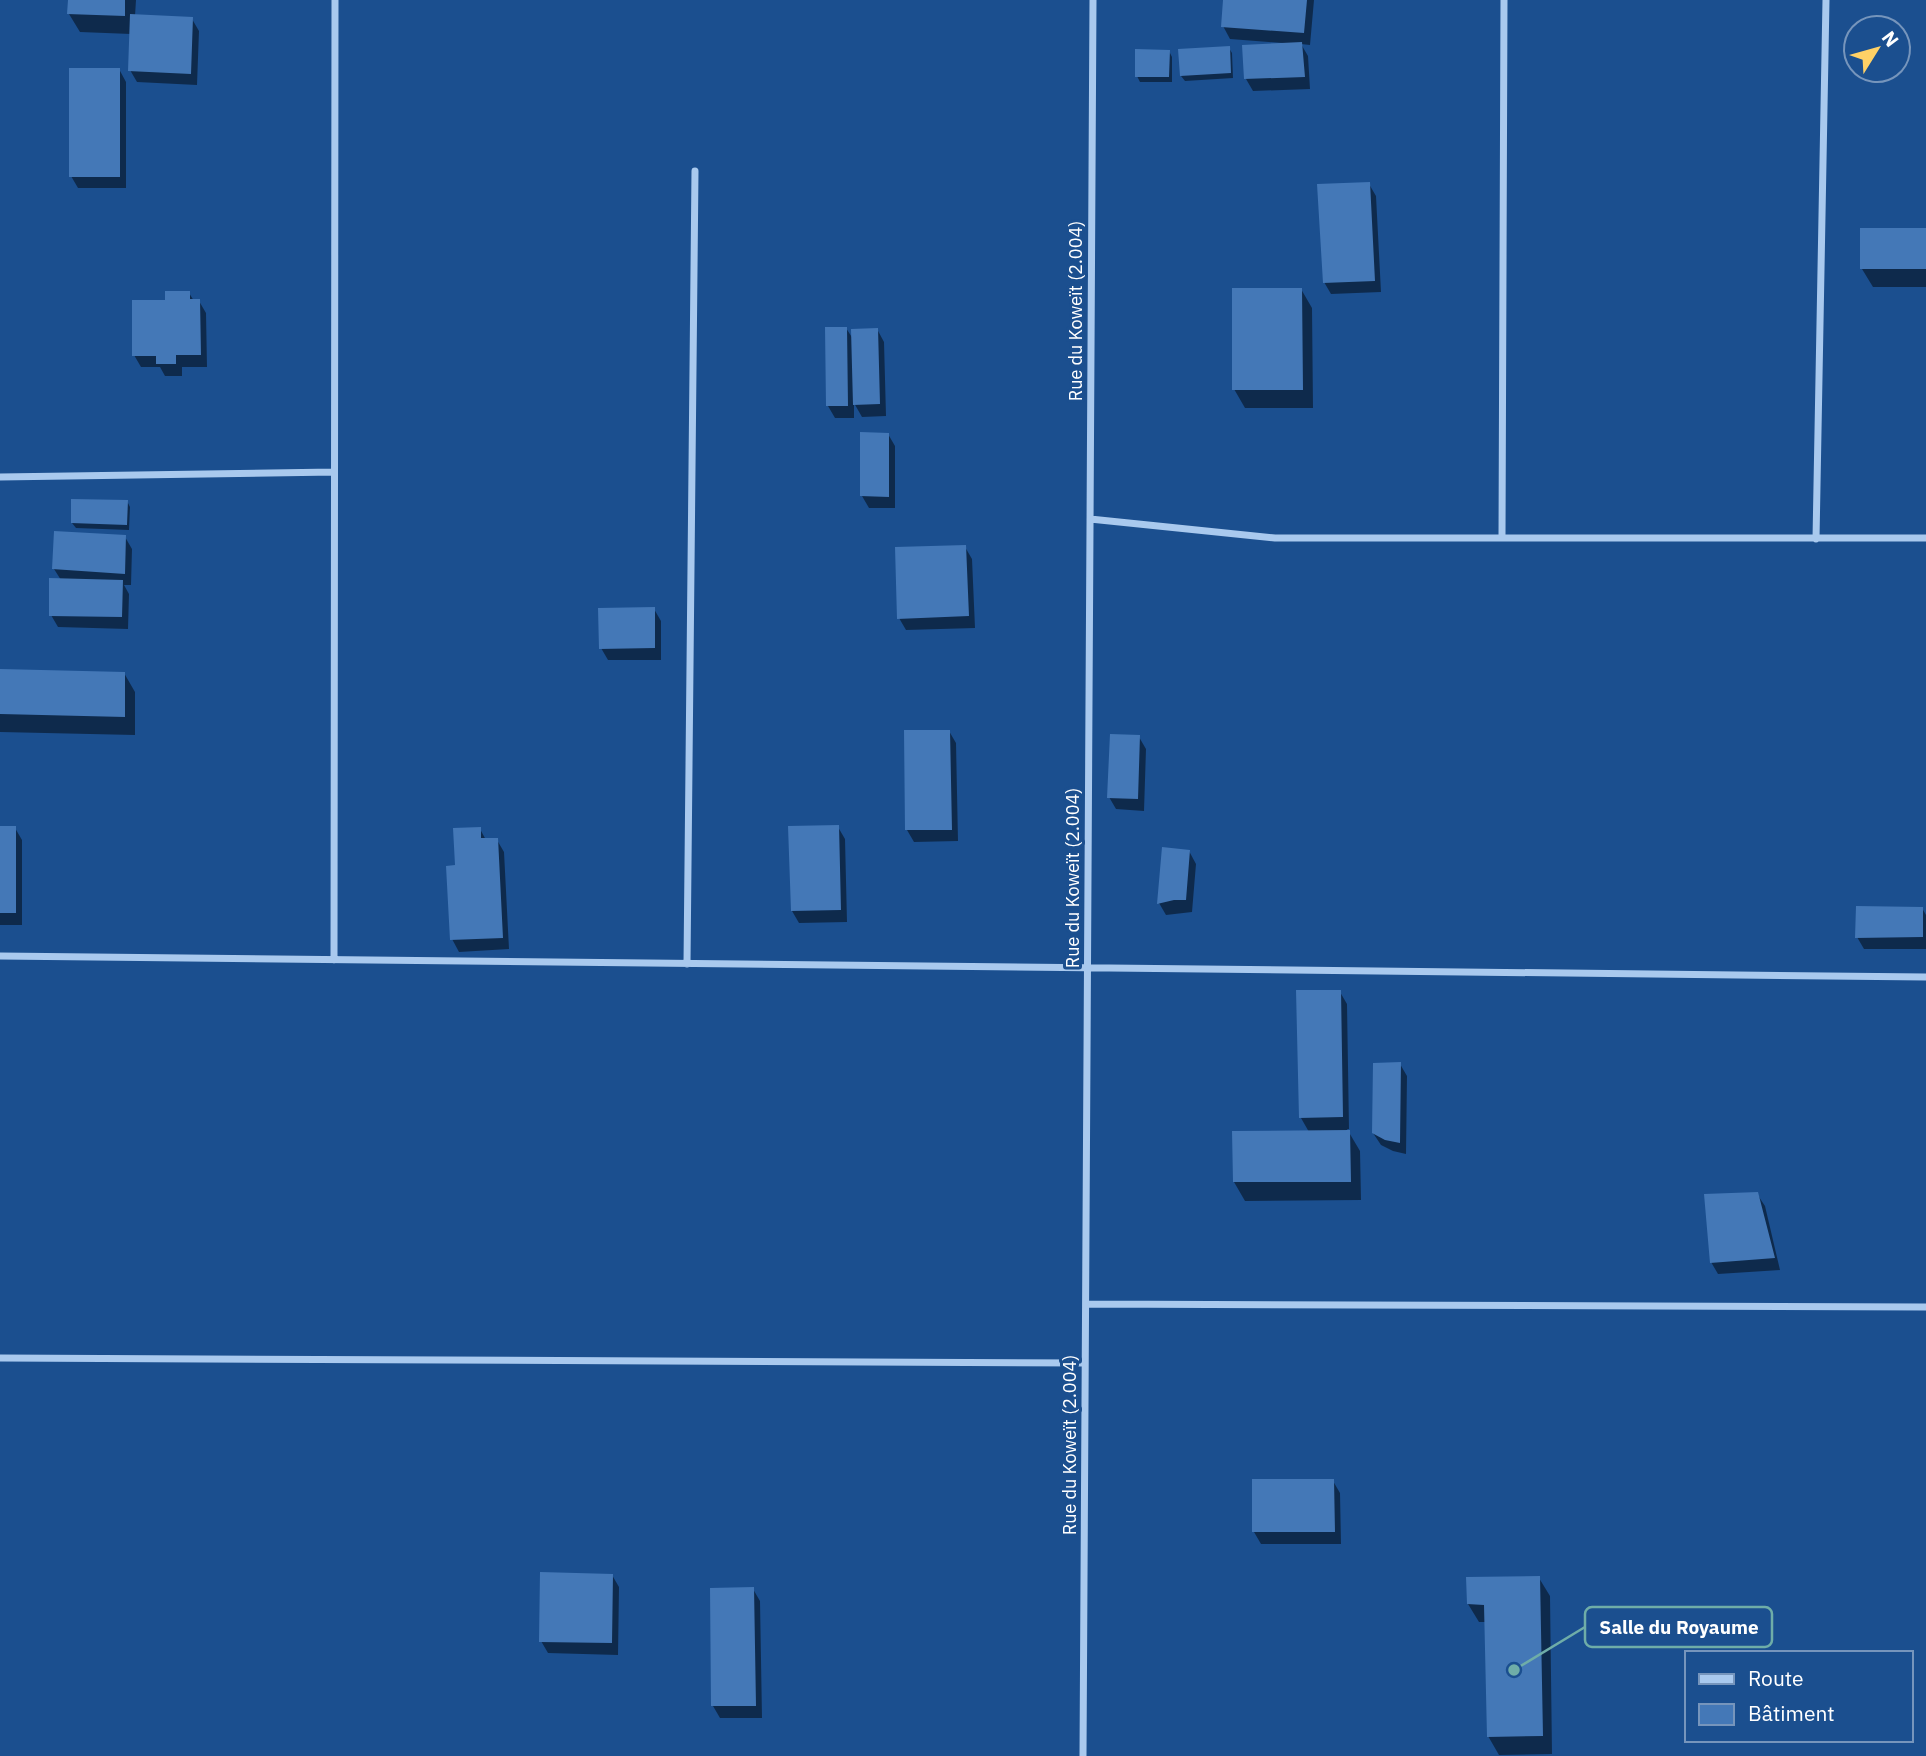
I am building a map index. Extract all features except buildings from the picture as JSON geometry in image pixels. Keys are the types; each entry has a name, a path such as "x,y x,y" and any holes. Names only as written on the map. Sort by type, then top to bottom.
{"street":[{"path":"334,960 335,0"},
{"name":"Rue du Koweït (2.004)","path":"1083,1756 1093,0"},
{"path":"1502,537 1504,0"},
{"path":"1816,539 1826,0"},
{"path":"687,964 695,171"},
{"path":"0,477 334,472"},
{"path":"1090,519 1275,538 1926,538"},
{"path":"0,956 1926,977"},
{"path":"1086,1304 1926,1307"},
{"path":"0,1358 1085,1363"}],"place":[{"name":"Salle du Royaume","path":"1514,1670"}]}
